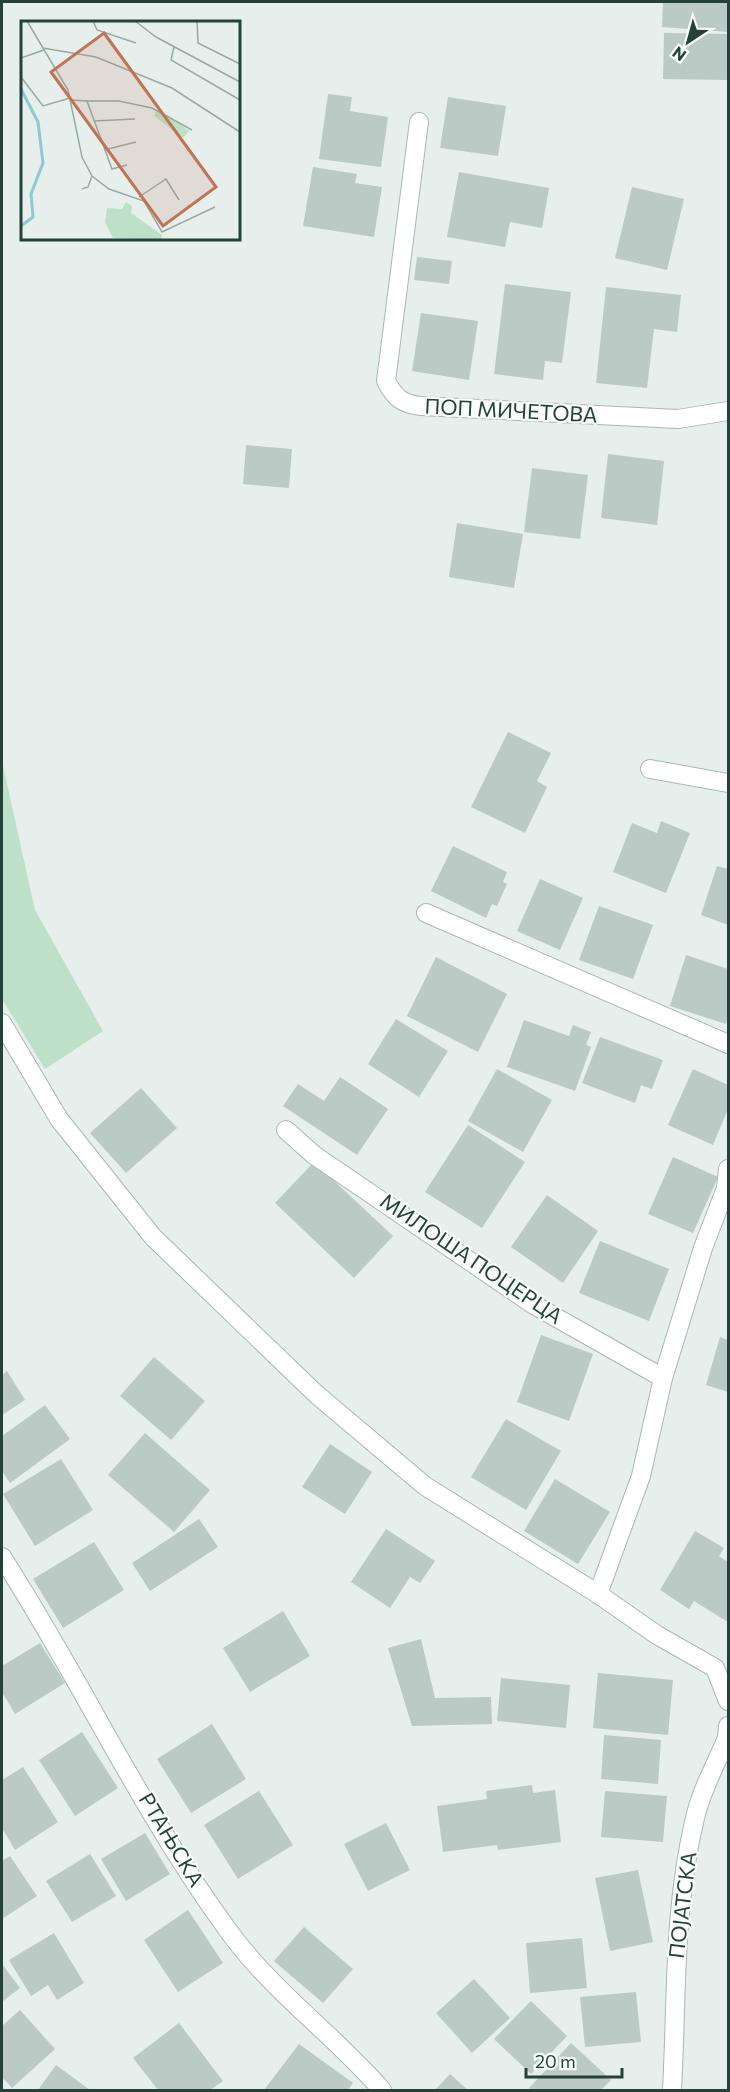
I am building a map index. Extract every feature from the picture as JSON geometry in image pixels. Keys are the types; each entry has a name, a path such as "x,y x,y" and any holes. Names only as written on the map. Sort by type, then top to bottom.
{"street":[{"name":"ПОП МИЧЕТОВА","path":"419,122 386,381 393,394 405,405 657,418 678,419 729,411"},
{"path":"650,769 729,783"},
{"path":"426,913 729,1044"},
{"path":"2,1023 59,1119 153,1237 308,1386 425,1486 598,1594 657,1635 715,1668 729,1701"},
{"name":"МИЛОША ПОЦЕРЦА","path":"286,1130 314,1155 534,1305 663,1378"},
{"path":"598,1594 608,1561 641,1476 663,1378 704,1248 726,1188 729,1169"},
{"name":"РТАЊСКА","path":"2,1557 179,1858 233,1937 270,1983 382,2091"},
{"name":"ПОЈАТСКА","path":"672,2091 674,1989 681,1899 695,1816 728,1734"}],"green space":[{"path":"2,761 35,910 103,1031 45,1069 2,999"}],"building":[{"path":"663,2 728,2 728,32 662,27"},
{"path":"664,33 728,34 727,80 663,79"},
{"path":"328,94 352,97 350,111 388,117 381,167 319,159"},
{"path":"448,97 506,106 498,156 440,148"},
{"path":"313,167 357,174 355,183 382,187 374,237 303,226"},
{"path":"459,172 549,188 542,228 510,222 505,247 447,237"},
{"path":"632,187 684,199 667,270 615,258"},
{"path":"417,257 452,261 449,284 414,280"},
{"path":"505,284 571,292 562,363 545,361 543,380 494,374"},
{"path":"606,287 681,295 677,332 654,329 647,388 596,383"},
{"path":"421,313 478,321 469,380 412,371"},
{"path":"246,445 292,449 289,488 243,484"},
{"path":"608,454 664,461 657,525 601,518"},
{"path":"532,468 588,475 580,539 524,532"},
{"path":"457,523 523,534 514,588 449,577"},
{"path":"508,732 551,753 537,781 547,787 525,833 471,807"},
{"path":"661,821 690,833 666,893 613,872 632,823 657,833"},
{"path":"453,846 507,872 503,882 507,884 497,906 492,904 486,918 431,891"},
{"path":"717,866 728,869 728,925 701,915"},
{"path":"540,879 583,898 560,950 517,931"},
{"path":"599,906 653,925 633,979 579,960"},
{"path":"686,955 728,969 726,1024 670,1006"},
{"path":"436,957 507,994 478,1052 407,1016"},
{"path":"396,1019 448,1051 419,1097 368,1064"},
{"path":"524,1020 569,1036 573,1025 591,1032 586,1045 591,1047 575,1091 507,1067"},
{"path":"600,1037 663,1060 652,1089 641,1085 635,1103 582,1083"},
{"path":"497,1069 552,1100 523,1152 468,1121"},
{"path":"693,1069 728,1085 728,1109 713,1145 668,1125"},
{"path":"340,1077 388,1109 357,1155 283,1106 298,1084 324,1101"},
{"path":"141,1088 177,1128 126,1173 90,1133"},
{"path":"468,1125 525,1162 482,1228 425,1192"},
{"path":"673,1157 718,1177 693,1233 648,1214"},
{"path":"314,1162 393,1236 354,1278 275,1203"},
{"path":"547,1195 598,1231 563,1283 511,1247"},
{"path":"600,1241 669,1269 649,1321 579,1293"},
{"path":"541,1335 593,1354 569,1421 517,1402"},
{"path":"720,1337 728,1340 728,1392 706,1385"},
{"path":"154,1357 205,1401 171,1440 120,1396"},
{"path":"7,1371 25,1400 2,1415 2,1375"},
{"path":"45,1405 70,1439 10,1483 2,1471 2,1436"},
{"path":"506,1419 561,1451 526,1510 471,1477"},
{"path":"145,1433 210,1490 174,1532 108,1475"},
{"path":"330,1444 372,1472 345,1514 302,1487"},
{"path":"61,1459 93,1510 35,1546 3,1494"},
{"path":"555,1479 610,1512 578,1564 524,1531"},
{"path":"199,1519 218,1547 150,1591 132,1563"},
{"path":"386,1529 435,1561 420,1583 410,1577 390,1608 351,1582"},
{"path":"695,1531 724,1548 719,1556 728,1562 728,1622 694,1601 689,1609 660,1590"},
{"path":"94,1542 124,1590 63,1628 33,1579"},
{"path":"283,1611 310,1656 250,1692 223,1648"},
{"path":"421,1639 435,1698 491,1697 492,1724 412,1726 388,1648"},
{"path":"40,1643 65,1683 15,1714 2,1692 2,1666"},
{"path":"598,1673 673,1680 668,1735 593,1728"},
{"path":"501,1678 570,1685 566,1728 497,1721"},
{"path":"212,1724 246,1779 191,1813 157,1759"},
{"path":"82,1732 118,1788 75,1816 39,1760"},
{"path":"604,1735 661,1740 658,1784 601,1779"},
{"path":"23,1767 58,1822 15,1850 2,1828 2,1780"},
{"path":"532,1785 533,1793 555,1790 561,1842 498,1850 497,1845 443,1852 437,1806 487,1799 486,1791"},
{"path":"259,1791 293,1845 238,1879 204,1825"},
{"path":"605,1791 667,1796 663,1842 601,1837"},
{"path":"386,1823 410,1870 368,1891 344,1844"},
{"path":"145,1833 170,1874 126,1901 101,1859"},
{"path":"90,1854 116,1896 72,1922 46,1881"},
{"path":"10,1856 37,1896 2,1919 2,1861"},
{"path":"638,1870 653,1942 610,1951 595,1878"},
{"path":"188,1910 223,1963 178,1992 144,1940"},
{"path":"304,1927 353,1969 323,2003 274,1961"},
{"path":"54,1933 84,1983 57,2000 48,1985 31,1996 9,1960"},
{"path":"582,1938 587,1988 530,1993 526,1943"},
{"path":"2,1964 20,1988 2,2002"},
{"path":"474,1979 510,2018 472,2053 436,2013"},
{"path":"636,1992 641,2042 585,2047 580,1997"},
{"path":"531,2001 567,2036 531,2074 494,2039"},
{"path":"20,2010 55,2049 12,2088 2,2077 2,2026"},
{"path":"179,2023 223,2081 210,2090 158,2090 133,2058"},
{"path":"571,2043 611,2080 601,2090 532,2090 529,2088"},
{"path":"299,2044 353,2083 348,2090 264,2090"},
{"path":"56,2065 90,2090 38,2090"},
{"path":"450,2074 468,2090 435,2090"}]}
